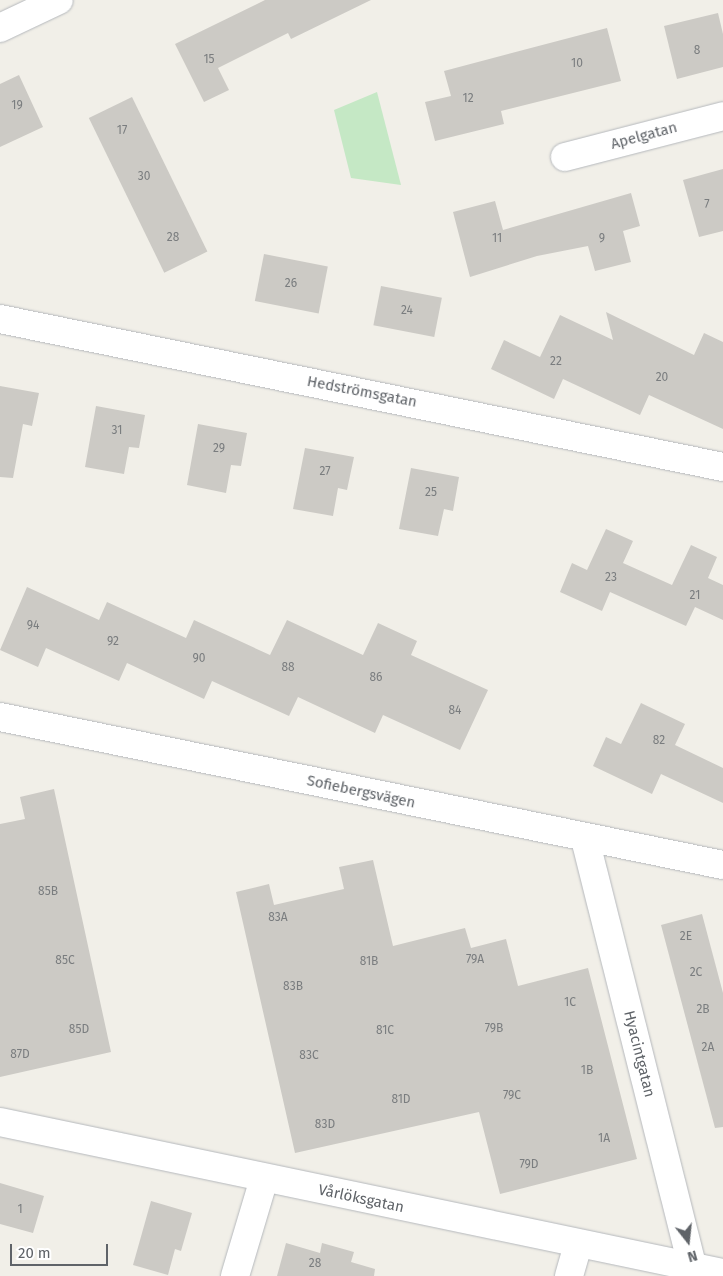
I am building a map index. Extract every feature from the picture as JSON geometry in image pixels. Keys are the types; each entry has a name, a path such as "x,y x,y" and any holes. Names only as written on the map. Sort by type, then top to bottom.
{"street":[{"path":"0,28 59,0"},
{"name":"Apelgatan","path":"564,157 723,116"},
{"name":"Hedströmsgatan","path":"0,320 723,467"},
{"name":"Sofiebergsvägen","path":"0,717 585,839 723,865"},
{"name":"Hyacintgatan","path":"585,839 694,1272"},
{"name":"Vårlöksgatan","path":"0,1122 578,1244 694,1272 723,1273"},
{"path":"236,1276 264,1179"},
{"path":"569,1276 578,1244"}],"green space":[{"path":"377,92 401,185 351,178 334,110"}],"building":[{"path":"265,0 371,0 291,39 288,33 218,68 229,90 204,102 175,44"},
{"path":"718,13 723,34 723,67 677,79 664,26"},
{"path":"607,28 621,81 501,111 504,124 435,141 425,102 451,96 444,71"},
{"path":"19,75 43,127 0,147 0,84"},
{"path":"132,97 207,252 164,273 89,118"},
{"path":"723,169 723,231 699,237 683,180"},
{"path":"631,193 640,226 623,231 631,262 595,271 588,246 537,256 470,277 453,212 495,201 503,230"},
{"path":"264,254 328,266 319,314 255,301"},
{"path":"381,286 442,298 434,337 373,325"},
{"path":"606,312 694,355 704,333 723,342 723,429 649,395 640,415 563,379 554,399 491,369 504,340 540,357 560,315 613,340"},
{"path":"0,386 39,393 32,426 23,424 13,478 0,477"},
{"path":"96,406 145,415 139,448 129,447 124,474 85,467"},
{"path":"198,424 247,433 241,466 231,465 226,493 187,485"},
{"path":"305,448 354,457 347,490 338,488 333,516 293,509"},
{"path":"411,468 459,477 453,511 444,509 438,536 399,529"},
{"path":"606,529 633,541 623,563 672,585 691,545 717,557 708,578 723,585 723,620 695,607 686,626 610,592 602,611 560,592 572,563 587,570"},
{"path":"27,587 99,620 107,602 186,638 194,620 270,655 287,620 363,655 378,623 417,641 411,655 488,690 460,750 383,715 375,733 298,697 289,716 212,681 204,699 127,663 119,681 46,648 38,667 0,650"},
{"path":"641,703 685,724 675,745 723,768 723,803 661,774 652,794 593,766 606,737 621,744"},
{"path":"54,789 111,1052 0,1077 0,824 25,819 20,797"},
{"path":"373,860 393,946 465,928 471,948 506,939 518,986 588,968 637,1159 500,1194 479,1112 295,1153 236,892 269,884 274,905 344,889 339,867"},
{"path":"702,914 723,993 723,1127 715,1128 661,925"},
{"path":"0,1183 44,1196 33,1233 0,1224"},
{"path":"151,1201 192,1213 181,1251 175,1249 168,1275 133,1265"},
{"path":"286,1243 320,1253 322,1243 354,1252 351,1262 375,1269 374,1276 277,1276"}]}
